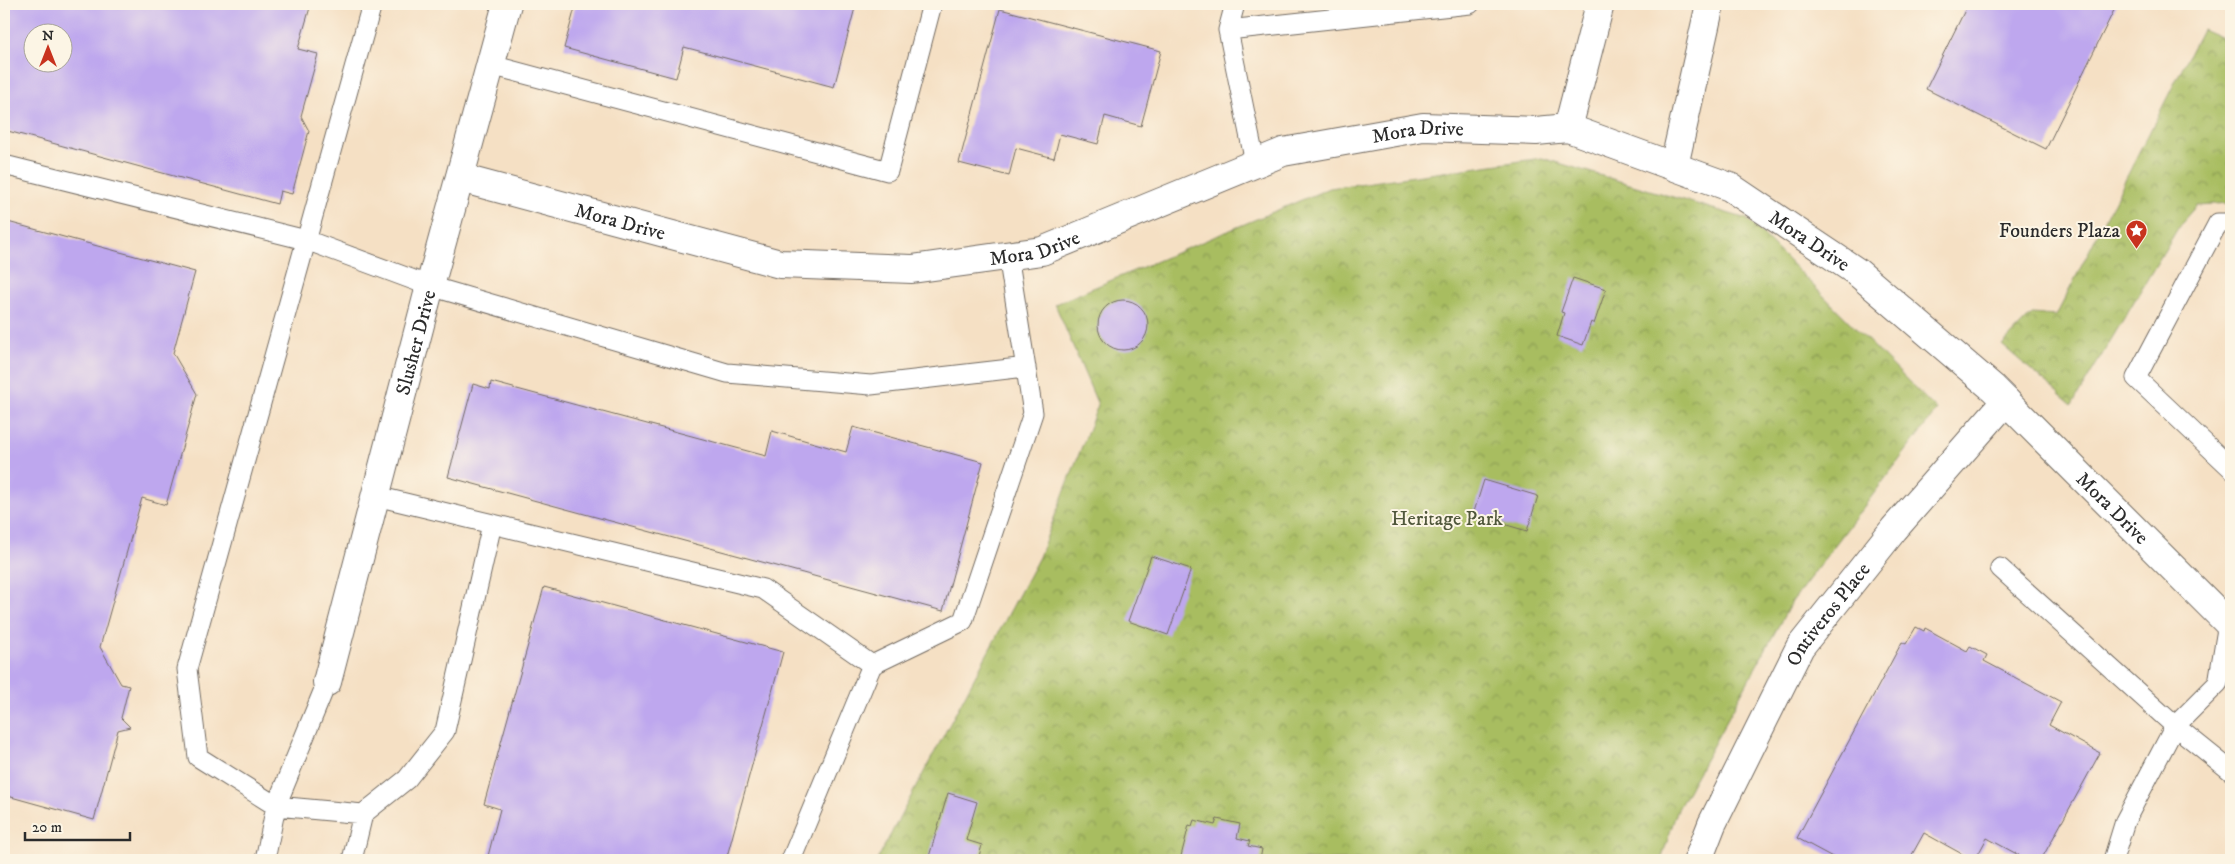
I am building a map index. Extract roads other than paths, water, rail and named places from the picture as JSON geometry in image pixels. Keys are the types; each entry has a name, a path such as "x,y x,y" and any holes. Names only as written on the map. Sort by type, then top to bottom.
{"street":[{"name":"Slusher Drive","path":"327,682 430,286 507,4"},
{"path":"1568,128 1600,4"},
{"path":"1674,166 1710,4"},
{"name":"Mora Drive","path":"460,178 780,264 912,269 1042,251 1283,152 1423,127 1536,131 1568,128 1730,187 1857,272 2006,400 2230,623"},
{"name":"Ontiveros Place","path":"1698,860 1712,824 1800,647 1894,529 2006,400"}],"lane":[{"path":"363,814 276,806 198,757 188,669 372,4"},
{"path":"491,65 888,171 932,4"},
{"path":"1235,4 1228,30 1255,163"},
{"path":"1228,30 1470,4"},
{"path":"4,165 306,240 430,286 727,373 871,385 1026,367"},
{"path":"2231,223 2218,223 2136,378 2231,468"},
{"path":"791,860 872,665 963,622 1033,413 1008,255"},
{"path":"376,496 763,589 872,665"},
{"path":"352,860 363,814 406,779 445,731 492,524"},
{"path":"2000,568 2176,726 2231,771"},
{"path":"2113,860 2125,821 2176,726 2218,683 2230,623"},
{"path":"265,860 276,806 327,682"}],"place":[{"name":"Founders Plaza","path":"2136,249"}],"park label":[{"name":"Heritage Park","path":"1447,518"}]}
